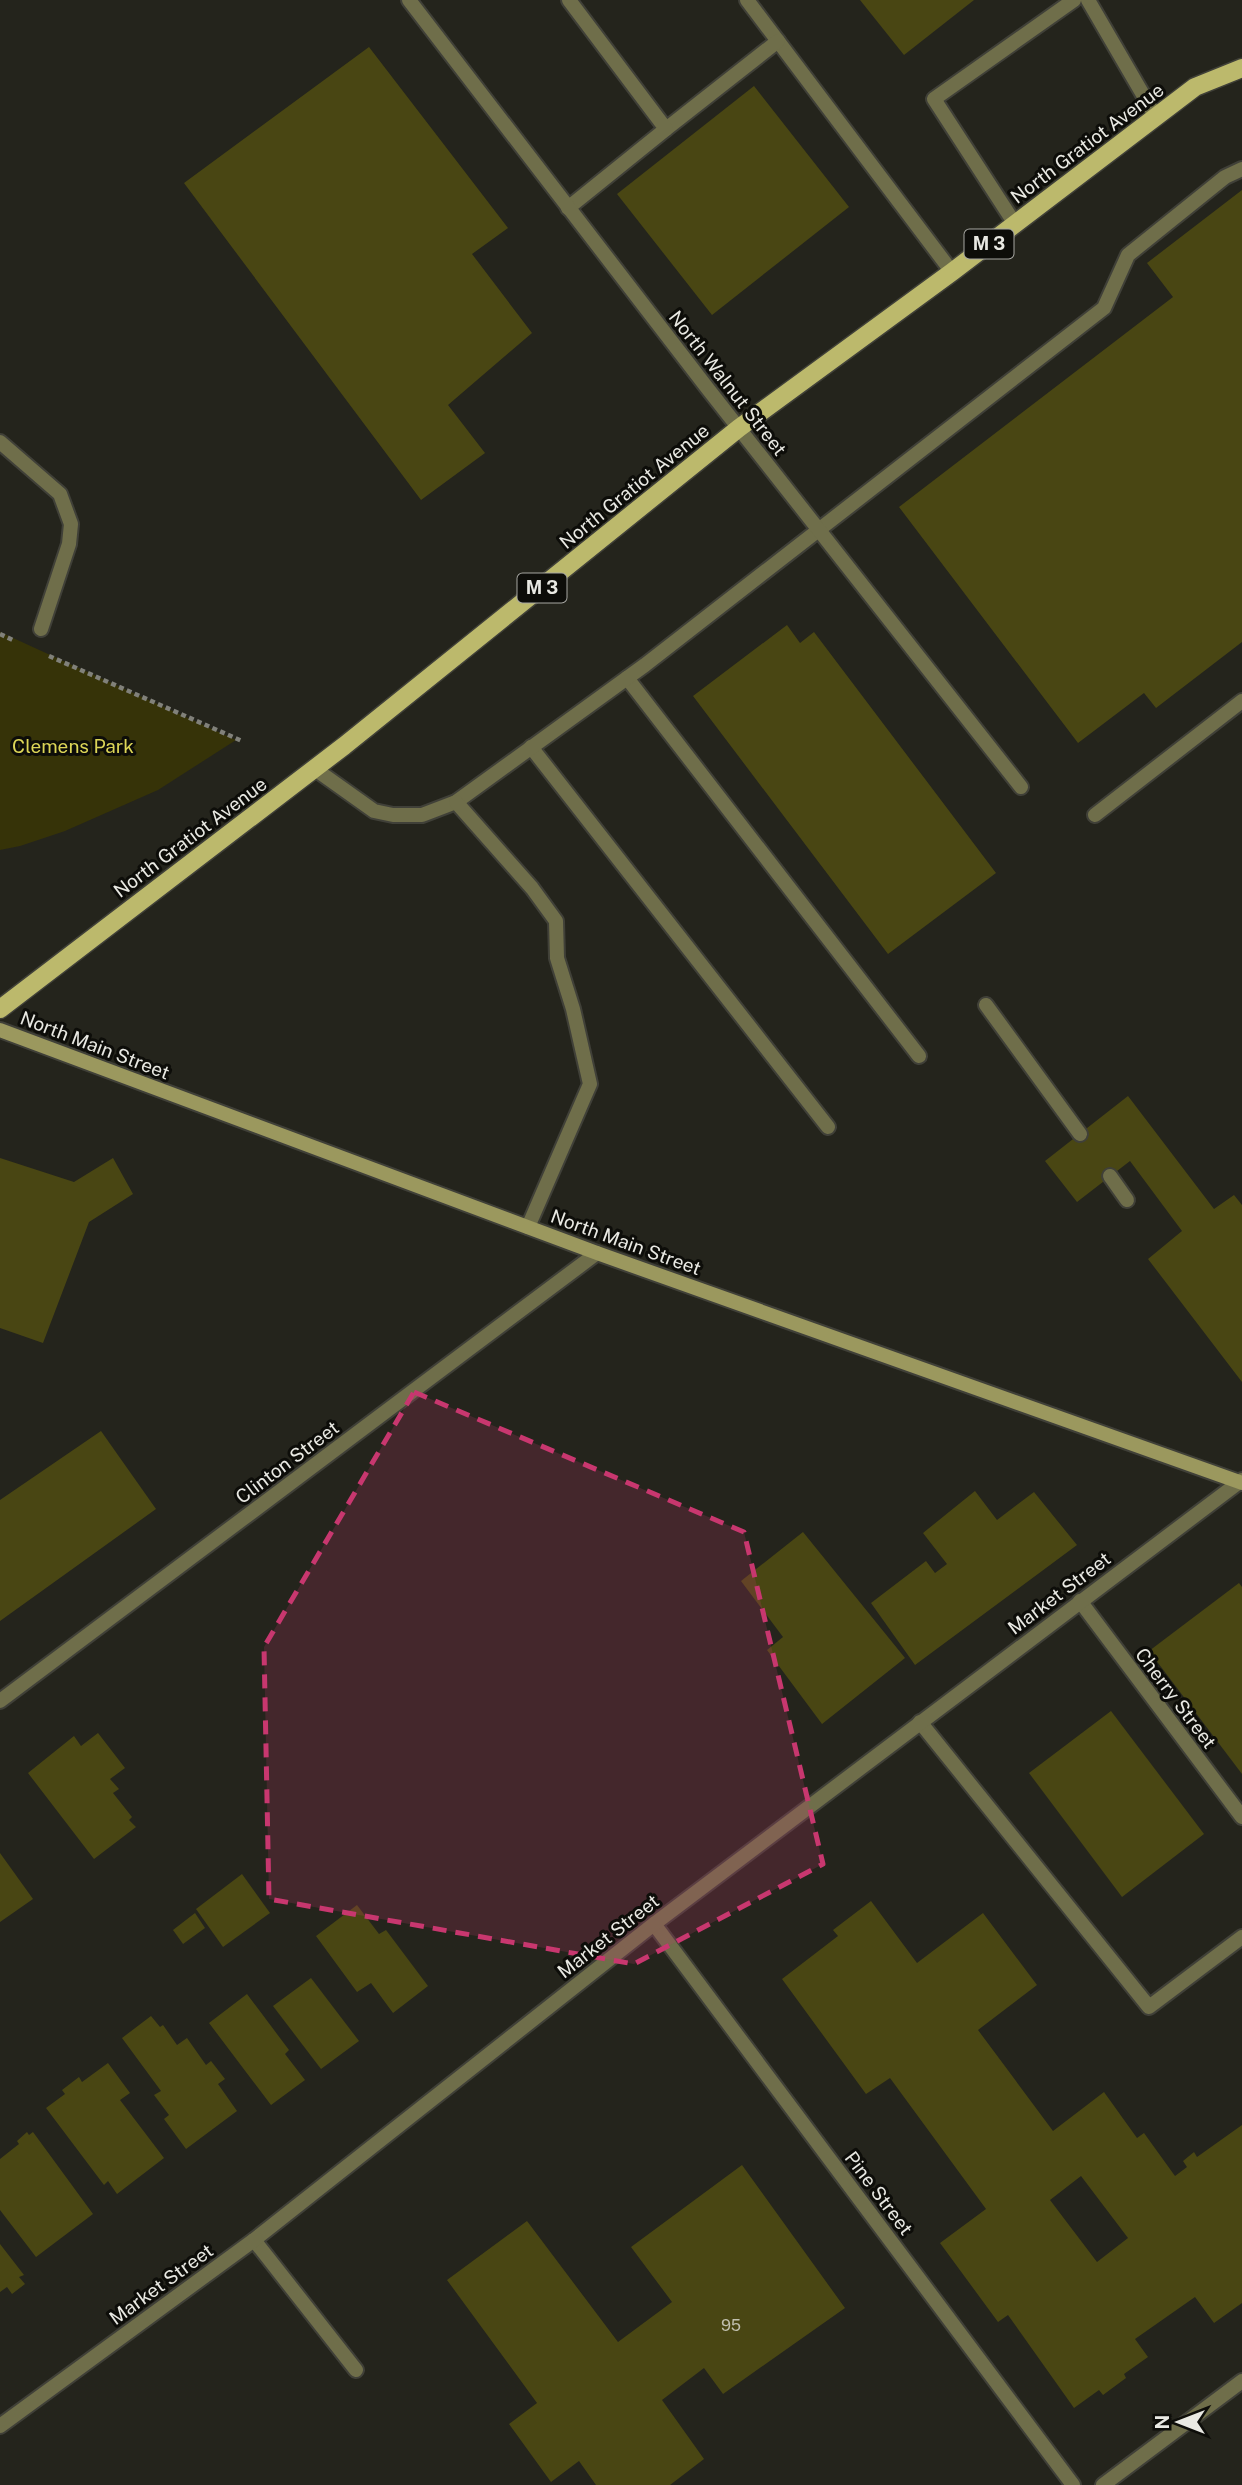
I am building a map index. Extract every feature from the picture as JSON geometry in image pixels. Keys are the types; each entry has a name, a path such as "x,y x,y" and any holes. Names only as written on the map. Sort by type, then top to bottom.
{"main road":[{"name":"North Gratiot Avenue","path":"0,1009 315,769 739,428 952,272 1195,87 1242,68"},
{"name":"North Main Street","path":"0,1030 597,1253 1241,1482"}],"street":[{"name":"North Walnut Street","path":"409,0 818,530 1021,786"},
{"path":"569,0 666,129"},
{"path":"747,0 952,272"},
{"path":"1015,224 934,99 1074,0"},
{"path":"1088,0 1156,117"},
{"path":"568,208 778,41"},
{"path":"315,769 374,811 393,815 422,815 456,802 627,678 1104,308 1128,255 1225,177 1242,169"},
{"path":"0,442 60,494 71,524 69,544 41,629"},
{"path":"627,678 919,1056"},
{"path":"1095,815 1242,701"},
{"path":"531,747 828,1126"},
{"path":"456,802 533,888 556,920 557,958 573,1009 590,1084 528,1227"},
{"path":"986,1005 1080,1134"},
{"path":"1110,1176 1127,1200"},
{"name":"Clinton Street","path":"0,1701 597,1253"},
{"name":"Market Street","path":"0,2426 254,2240 654,1924 1241,1482"},
{"name":"Cherry Street","path":"1080,1601 1242,1817"},
{"path":"920,1722 1149,2007 1242,1937"},
{"name":"Pine Street","path":"654,1924 1073,2485"},
{"path":"254,2240 356,2370"},
{"path":"1103,2485 1242,2381"}],"path":[{"path":"0,634 25,646"},
{"path":"38,651 242,741"}],"highlighted area":[{"path":"414,1392 744,1532 823,1864 634,1964 269,1899 264,1647"}],"green space":[{"name":"Clemens Park","path":"0,632 236,740 158,790 65,831 0,850"}],"building":[{"path":"860,0 974,0 904,55"},
{"path":"369,47 508,228 472,254 532,333 448,405 485,453 421,500 184,183"},
{"path":"754,86 849,207 712,315 617,194"},
{"path":"1242,190 1242,642 1156,708 1144,693 1078,743 899,507 1173,297 1147,263"},
{"path":"787,625 800,643 814,632 996,873 888,954 693,696"},
{"path":"1128,1096 1214,1209 1234,1195 1242,1205 1242,1382 1148,1259 1182,1231 1130,1161 1077,1202 1045,1161"},
{"path":"0,1158 74,1182 113,1158 133,1194 89,1222 43,1343 0,1328"},
{"path":"101,1431 156,1509 0,1621 0,1500"},
{"path":"975,1491 997,1520 1034,1492 1077,1545 915,1665 871,1603 926,1561 935,1573 947,1564 923,1533"},
{"path":"803,1532 905,1658 822,1724 767,1650 783,1637 741,1581"},
{"path":"1239,1583 1242,1587 1242,1774 1149,1651"},
{"path":"1111,1711 1204,1834 1122,1897 1029,1773"},
{"path":"98,1733 125,1768 110,1779 119,1789 113,1793 132,1817 129,1820 136,1827 94,1859 28,1773 74,1736 81,1746"},
{"path":"0,1853 33,1899 0,1922"},
{"path":"242,1874 270,1913 223,1947 196,1909"},
{"path":"871,1901 917,1963 983,1913 1037,1985 978,2030 1053,2131 1104,2092 1137,2138 1144,2133 1175,2176 1187,2167 1183,2161 1194,2152 1197,2157 1242,2125 1242,2303 1214,2323 1195,2297 1135,2339 1148,2357 1124,2374 1126,2378 1103,2395 1099,2390 1074,2408 1008,2315 998,2322 940,2243 986,2209 890,2078 866,2094 782,1979 838,1936 833,1930","holes":["1081,2176 1128,2238 1097,2262 1050,2200"]},
{"path":"357,1905 379,1934 386,1930 428,1986 393,2013 371,1983 357,1992 316,1936"},
{"path":"195,1913 205,1928 183,1944 173,1930"},
{"path":"311,1978 359,2041 321,2069 273,2006"},
{"path":"247,1994 289,2050 285,2054 305,2080 271,2105 209,2023"},
{"path":"151,2016 160,2027 163,2025 177,2045 187,2038 206,2065 211,2061 225,2079 218,2084 237,2111 186,2149 164,2119 169,2115 154,2095 161,2091 122,2038"},
{"path":"108,2063 130,2093 120,2100 164,2158 117,2194 108,2181 104,2185 46,2108 65,2094 62,2090 79,2077 82,2082"},
{"path":"27,2132 29,2135 33,2132 93,2214 36,2257 0,2210 0,2159 19,2144 17,2141"},
{"path":"742,2165 845,2308 723,2394 704,2368 662,2400 704,2459 670,2485 596,2485 579,2461 551,2482 509,2424 537,2403 447,2280 527,2221 618,2342 672,2302 631,2247"},
{"path":"0,2244 24,2275 19,2277 25,2284 12,2294 7,2287 0,2292"}]}
